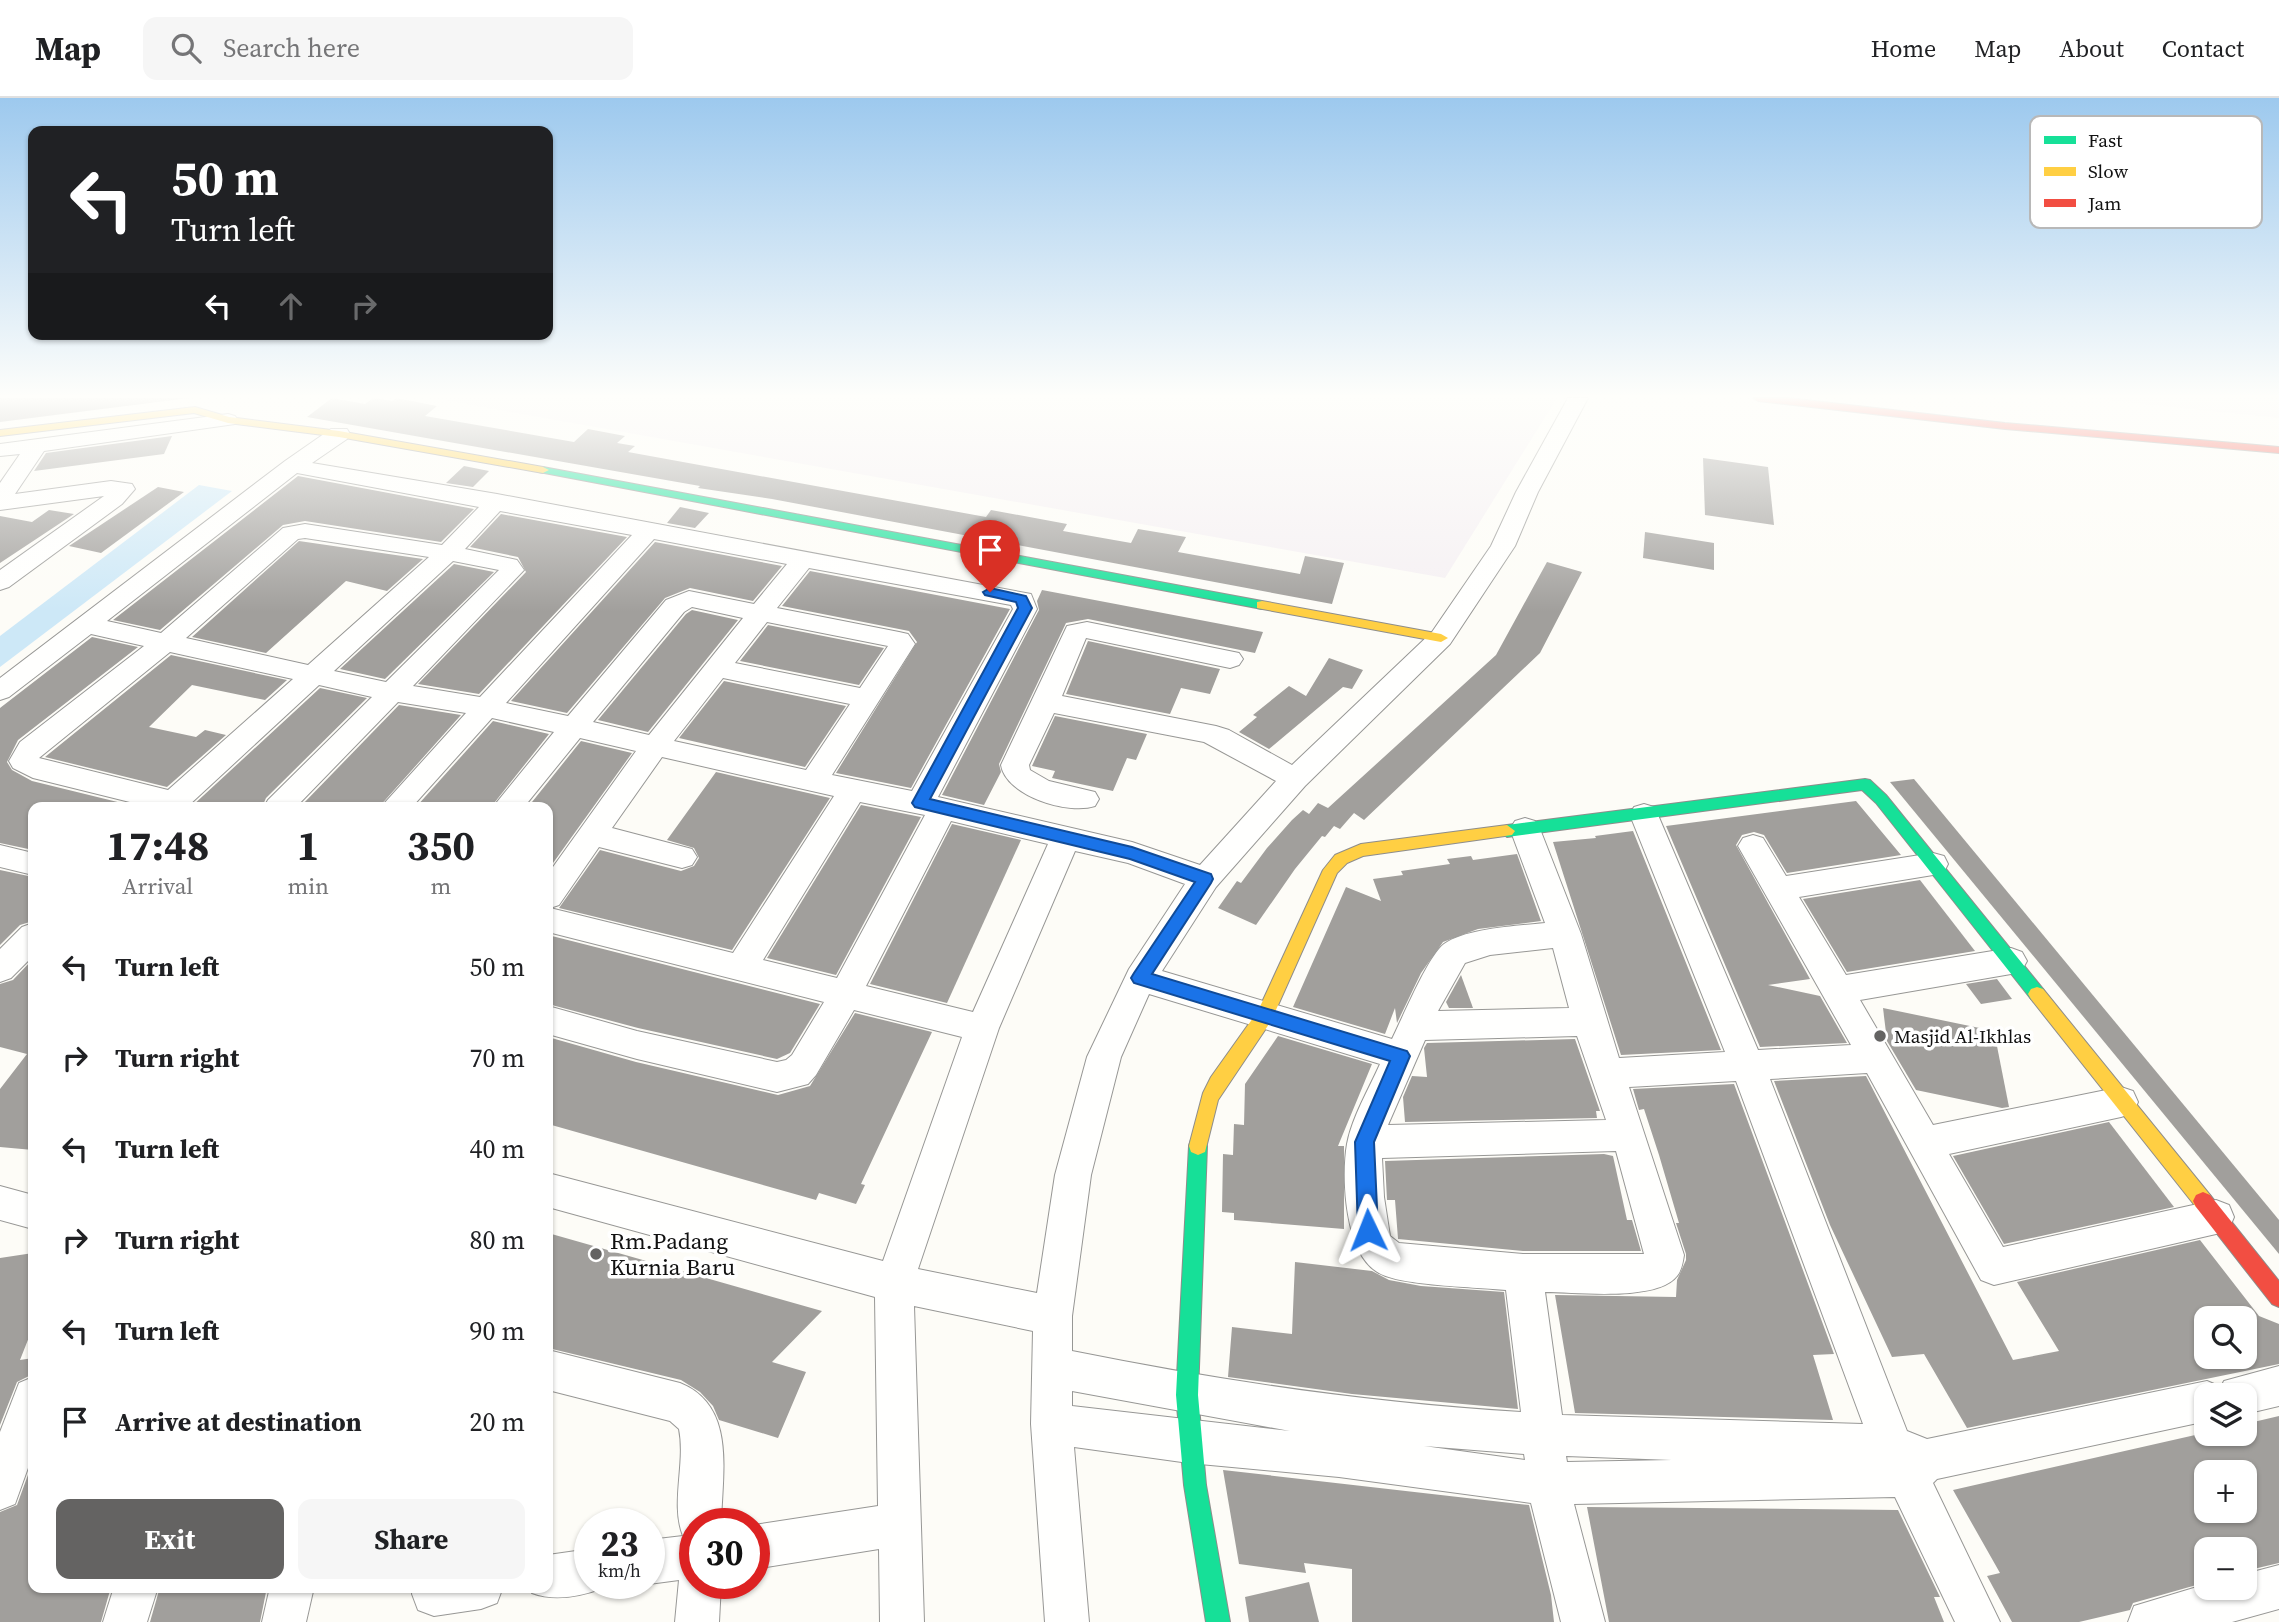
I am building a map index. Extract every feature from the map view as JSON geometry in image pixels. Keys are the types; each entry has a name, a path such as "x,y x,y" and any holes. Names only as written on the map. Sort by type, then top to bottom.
{"street":[{"path":"0,582 124,489 111,488 0,501 8,469"},
{"path":"0,691 289,469"},
{"path":"311,469 1016,597 1024,602 1025,608 845,995 804,1065 796,1073 778,1077 637,1045 553,1021"},
{"path":"529,469 1441,639"},
{"path":"1067,1622 1051,1424 1053,1316 1073,1175 1104,1057 1140,978 1205,879 1295,779 1441,639 1503,545 1539,469"},
{"path":"172,802 448,553 497,501"},
{"path":"400,802 649,530"},
{"path":"162,802 33,768 23,761 30,749 166,642 291,533 304,531 509,565 512,570 283,802"},
{"path":"553,890 654,746 804,558"},
{"path":"511,802 681,602 689,599 899,640 902,648 813,782"},
{"path":"86,625 391,692 485,707 813,782 932,806 1132,853 1205,879"},
{"path":"1085,799 1031,786 1014,772 1074,635 1087,630 1230,659"},
{"path":"716,668 867,698"},
{"path":"1046,702 1219,737 1295,779"},
{"path":"1218,1622 1189,1442 1187,1395 1197,1150 1203,1116 1217,1083 1265,1016 1331,870 1340,859 1361,850 1644,815 1864,784 1881,799 2279,1297"},
{"path":"740,969 853,789"},
{"path":"1644,815 1978,1622"},
{"path":"1525,830 1565,934 1589,1022 1629,1135 1665,1255 1660,1268 1634,1274 1523,1273 1393,1261 1377,1250 1368,1230 1365,1142 1408,1041 1453,954 1477,946 1565,934"},
{"path":"594,835 682,857"},
{"path":"902,1622 894,1283 982,1028 1066,837"},
{"path":"1753,846 1838,990 1994,1267 2216,1217"},
{"path":"0,856 28,863"},
{"path":"1778,889 1933,864"},
{"path":"553,921 982,1028"},
{"path":"0,969 28,941"},
{"path":"1838,990 2011,961"},
{"path":"1140,978 1265,1016 1408,1041 1589,1022"},
{"path":"1606,1074 1875,1058"},
{"path":"1923,1143 2122,1102"},
{"path":"1365,1142 1629,1135"},
{"path":"553,1191 894,1283 1053,1316"},
{"path":"0,1203 28,1211"},
{"path":"1523,1273 1544,1435 1547,1484 1583,1622"},
{"path":"1050,1367 1187,1395 1349,1418 1544,1435 1909,1460"},
{"path":"553,1371 680,1403 689,1409 697,1421 701,1441 700,1508"},
{"path":"2257,1391 2279,1386"},
{"path":"1051,1424 1189,1442 1339,1456 1547,1484 1909,1460 2194,1404"},
{"path":"0,1489 28,1411"},
{"path":"770,1544 900,1524"},
{"path":"553,1576 574,1573"},
{"path":"2153,1622 2279,1587"},
{"path":"125,1622 134,1593"},
{"path":"284,1622 291,1593"},
{"path":"696,1622 698,1599"}],"shaded area":[{"path":"832,469 1513,469 1445,578"}],"water":[{"path":"199,485 232,491 0,667 0,636"}],"building":[{"path":"461,469 489,471 473,487 446,483"},
{"path":"604,469 722,469 986,517 991,510 1067,524 1063,531 1131,543 1138,529 1186,537 1178,552 1300,574 1305,556 1344,563 1332,604 772,499 698,488 700,486"},
{"path":"1703,469 1768,469 1774,525 1705,515"},
{"path":"298,476 474,509 441,542 305,521 283,525 160,630 113,620"},
{"path":"158,487 184,492 101,553 69,546"},
{"path":"680,507 709,513 695,528 667,523"},
{"path":"49,510 74,514 0,563 0,516 32,522"},
{"path":"501,514 627,537 479,694 418,684 526,572 518,557 470,547"},
{"path":"1645,532 1714,543 1714,570 1643,558"},
{"path":"299,541 423,559 387,591 346,581 266,653 192,637"},
{"path":"655,542 782,566 753,601 690,588 665,598 567,713 511,701"},
{"path":"1547,562 1582,572 1540,653 1364,820 1354,813 1340,829 1334,826 1325,837 1322,836 1256,925 1218,908 1237,881 1241,883 1292,820 1303,810 1309,814 1318,803 1328,808 1496,655"},
{"path":"454,564 494,572 385,679 340,669"},
{"path":"810,571 1010,609 911,788 836,773 917,642 909,631 782,606"},
{"path":"1042,590 1263,632 1255,653 1088,619 1066,623 999,764 1001,772 984,805 942,795 1039,610 1037,601"},
{"path":"692,610 738,620 648,732 598,720 686,614"},
{"path":"768,625 884,648 859,685 740,661"},
{"path":"92,637 138,647 18,740 7,762 12,770 32,781 118,802 28,802 28,849 0,843 0,708"},
{"path":"1088,641 1220,669 1210,694 1181,688 1170,714 1066,694"},
{"path":"171,655 287,680 265,700 192,685 149,727 196,737 205,730 226,735 167,787 45,757"},
{"path":"1329,658 1363,670 1352,689 1343,687 1269,749 1239,732 1257,717 1253,715 1289,686 1306,696"},
{"path":"724,681 846,706 805,767 679,738"},
{"path":"320,688 367,698 264,802 196,802"},
{"path":"399,705 461,715 383,802 305,802"},
{"path":"1055,716 1147,734 1136,760 1127,758 1113,791 1052,778 1055,771 1032,766"},
{"path":"493,721 549,734 495,802 420,802"},
{"path":"581,741 632,753 553,863 553,802 532,802"},
{"path":"716,772 830,798 732,950 559,908 600,850 681,871 694,866 699,858 694,848 667,840"},
{"path":"1914,779 2279,1220 2279,1254 1890,782"},
{"path":"1856,801 1901,855 1787,873 1764,835 1754,832 1742,835 1736,845 1810,979 1768,985 1820,996 1847,1043 1760,1047 1666,826"},
{"path":"861,805 921,817 836,975 767,958"},
{"path":"952,824 1021,840 947,1003 870,984"},
{"path":"1633,831 1721,1050 1621,1055 1553,842"},
{"path":"1517,854 1541,921 1478,929 1443,942 1421,973 1397,1023 1395,1008 1385,1034 1293,1007 1346,887 1381,901 1373,879 1403,875 1401,871 1450,864 1447,859 1471,856 1473,860"},
{"path":"0,870 28,876 28,923 20,925 0,945"},
{"path":"1920,880 1975,951 1847,972 1803,899"},
{"path":"553,936 820,1004 790,1053 777,1059 638,1028 553,1005"},
{"path":"28,964 28,1150 0,1147 0,1089 27,1054 0,1047 0,984 13,980"},
{"path":"1461,975 1473,1008 1449,1008 1446,1002"},
{"path":"1997,979 2012,999 1981,1004 1966,984"},
{"path":"1883,1008 1994,1031 2009,1107 2002,1108 1916,1090 1887,1041"},
{"path":"855,1013 932,1032 861,1184 865,1185 856,1204 819,1193 816,1200 553,1125 553,1038 636,1062 778,1095 810,1086"},
{"path":"1278,1036 1372,1064 1338,1146 1344,1146 1344,1229 1234,1220 1234,1213 1222,1212 1223,1154 1233,1155 1234,1124 1244,1125 1245,1084"},
{"path":"1575,1039 1600,1111 1596,1111 1597,1118 1405,1122 1403,1097 1412,1076 1427,1077 1424,1048 1427,1043"},
{"path":"1866,1076 2013,1360 2059,1351 2017,1282 2200,1240 2251,1306 2194,1306 2194,1369 2255,1369 1967,1428 1924,1354 1892,1357 1830,1225 1774,1081"},
{"path":"1734,1084 1834,1354 1813,1355 1833,1420 1575,1413 1555,1295 1676,1297 1677,1280 1686,1260 1676,1223 1679,1223 1659,1155 1644,1109 1639,1110 1633,1089"},
{"path":"2109,1122 2174,1207 2004,1244 1953,1156"},
{"path":"1604,1154 1613,1156 1627,1220 1632,1220 1641,1251 1523,1251 1398,1239 1395,1200 1387,1200 1385,1161"},
{"path":"553,1234 822,1311 772,1362 806,1372 778,1438 719,1420 713,1406 700,1392 681,1380 553,1349"},
{"path":"28,1254 28,1340 20,1360 28,1359 28,1376 17,1382 0,1425 0,1258"},
{"path":"1295,1262 1372,1271 1389,1280 1421,1286 1504,1292 1518,1409 1352,1394 1228,1377 1232,1327 1292,1334"},
{"path":"2257,1313 2279,1324 2279,1364 2257,1369"},
{"path":"2279,1416 2279,1563 2257,1568 2257,1537 2194,1537 2194,1586 2133,1603 2130,1610 2079,1622 2012,1622 1987,1576 2000,1573 1953,1490 2194,1435 2194,1446 2257,1446 2257,1421"},
{"path":"1223,1470 1529,1505 1551,1595 1554,1622 1352,1622 1352,1569 1304,1563 1306,1573 1239,1564"},
{"path":"28,1475 28,1593 109,1593 101,1622 0,1622 0,1512 17,1505"},
{"path":"1587,1507 1898,1510 1940,1597 1934,1597 1944,1622 1609,1622"},
{"path":"1309,1582 1319,1622 1249,1622 1245,1597"},
{"path":"158,1593 266,1593 260,1622 150,1622"}],"traffic: fast":[{"path":"543,470 1262,605"},
{"path":"1507,831 1865,784 1881,799 2037,994"},
{"path":"1198,1146 1187,1395 1195,1485 1218,1622"}],"traffic: slow":[{"path":"538,469 543,470"},
{"path":"1262,605 1441,638"},
{"path":"1198,1146 1209,1099 1217,1083 1265,1016 1331,870 1341,859 1361,850 1507,831"},
{"path":"2037,994 2203,1201"}],"traffic: jam":[{"path":"2203,1201 2279,1297"}],"place":[{"name":"Masjid Al-Ikhlas","path":"1880,1036"},
{"name":"Rm.Padang Kurnia Baru","path":"596,1254"}],"route":[{"path":"990,592 1021,599 1025,608 920,803 1132,853 1205,879 1140,978 1401,1056 1365,1142 1368,1230"}]}
